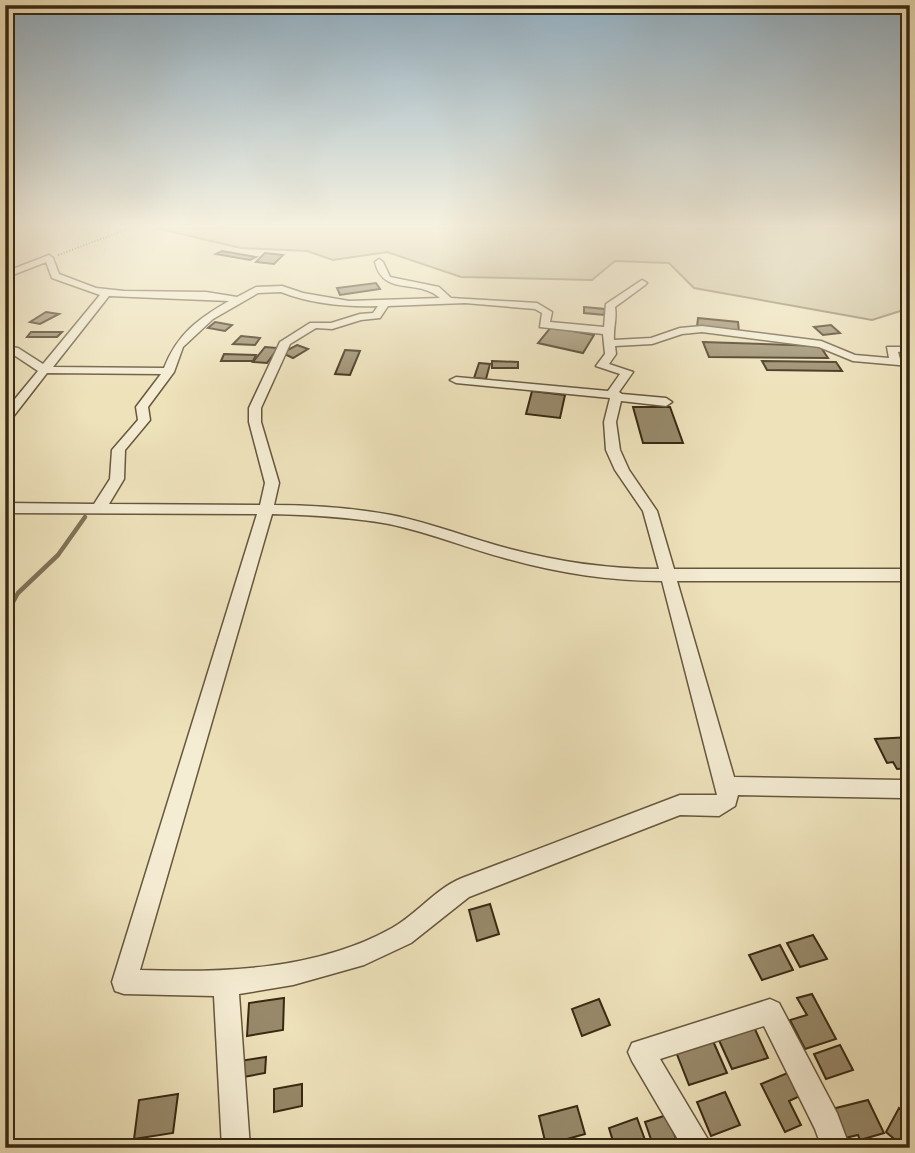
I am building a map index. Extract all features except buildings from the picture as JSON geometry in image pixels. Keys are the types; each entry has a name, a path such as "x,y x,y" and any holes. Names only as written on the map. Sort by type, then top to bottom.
{"street":[{"path":"72,282 106,293 219,295 239,300"},
{"path":"401,282 436,289 448,300"},
{"path":"617,396 612,393 627,372 602,366 611,354 610,306 642,284"},
{"path":"99,508 117,479 119,450 144,420 142,408 168,372 178,346 209,317 256,290 270,289 349,304 448,300 537,306 547,312 544,325 600,329 610,337 652,341 680,331 702,330 811,342 853,358 906,363"},
{"path":"5,419 106,293"},
{"path":"386,301 376,316 353,318 332,326 313,325 285,342 255,408 255,422 272,483 124,982 226,984 309,969 378,947 404,934 441,902 462,889 680,805 719,806 728,799 727,786 650,511 622,470 613,450 610,422 617,396"},
{"path":"5,349 14,350 44,370 168,372"},
{"path":"900,349 891,349 906,363"},
{"path":"456,380 666,402"},
{"path":"5,508 266,509 360,515 416,527 545,563 619,575 910,575"},
{"path":"727,786 901,789 910,792"},
{"path":"226,984 236,1148"},
{"path":"699,1148 640,1052 770,1012 827,1123 835,1148"}],"shaded area":[{"path":"688,282 910,282 910,308 872,320 694,288"}],"waterway":[{"path":"5,642 13,602 18,593 58,555 85,517"}]}
